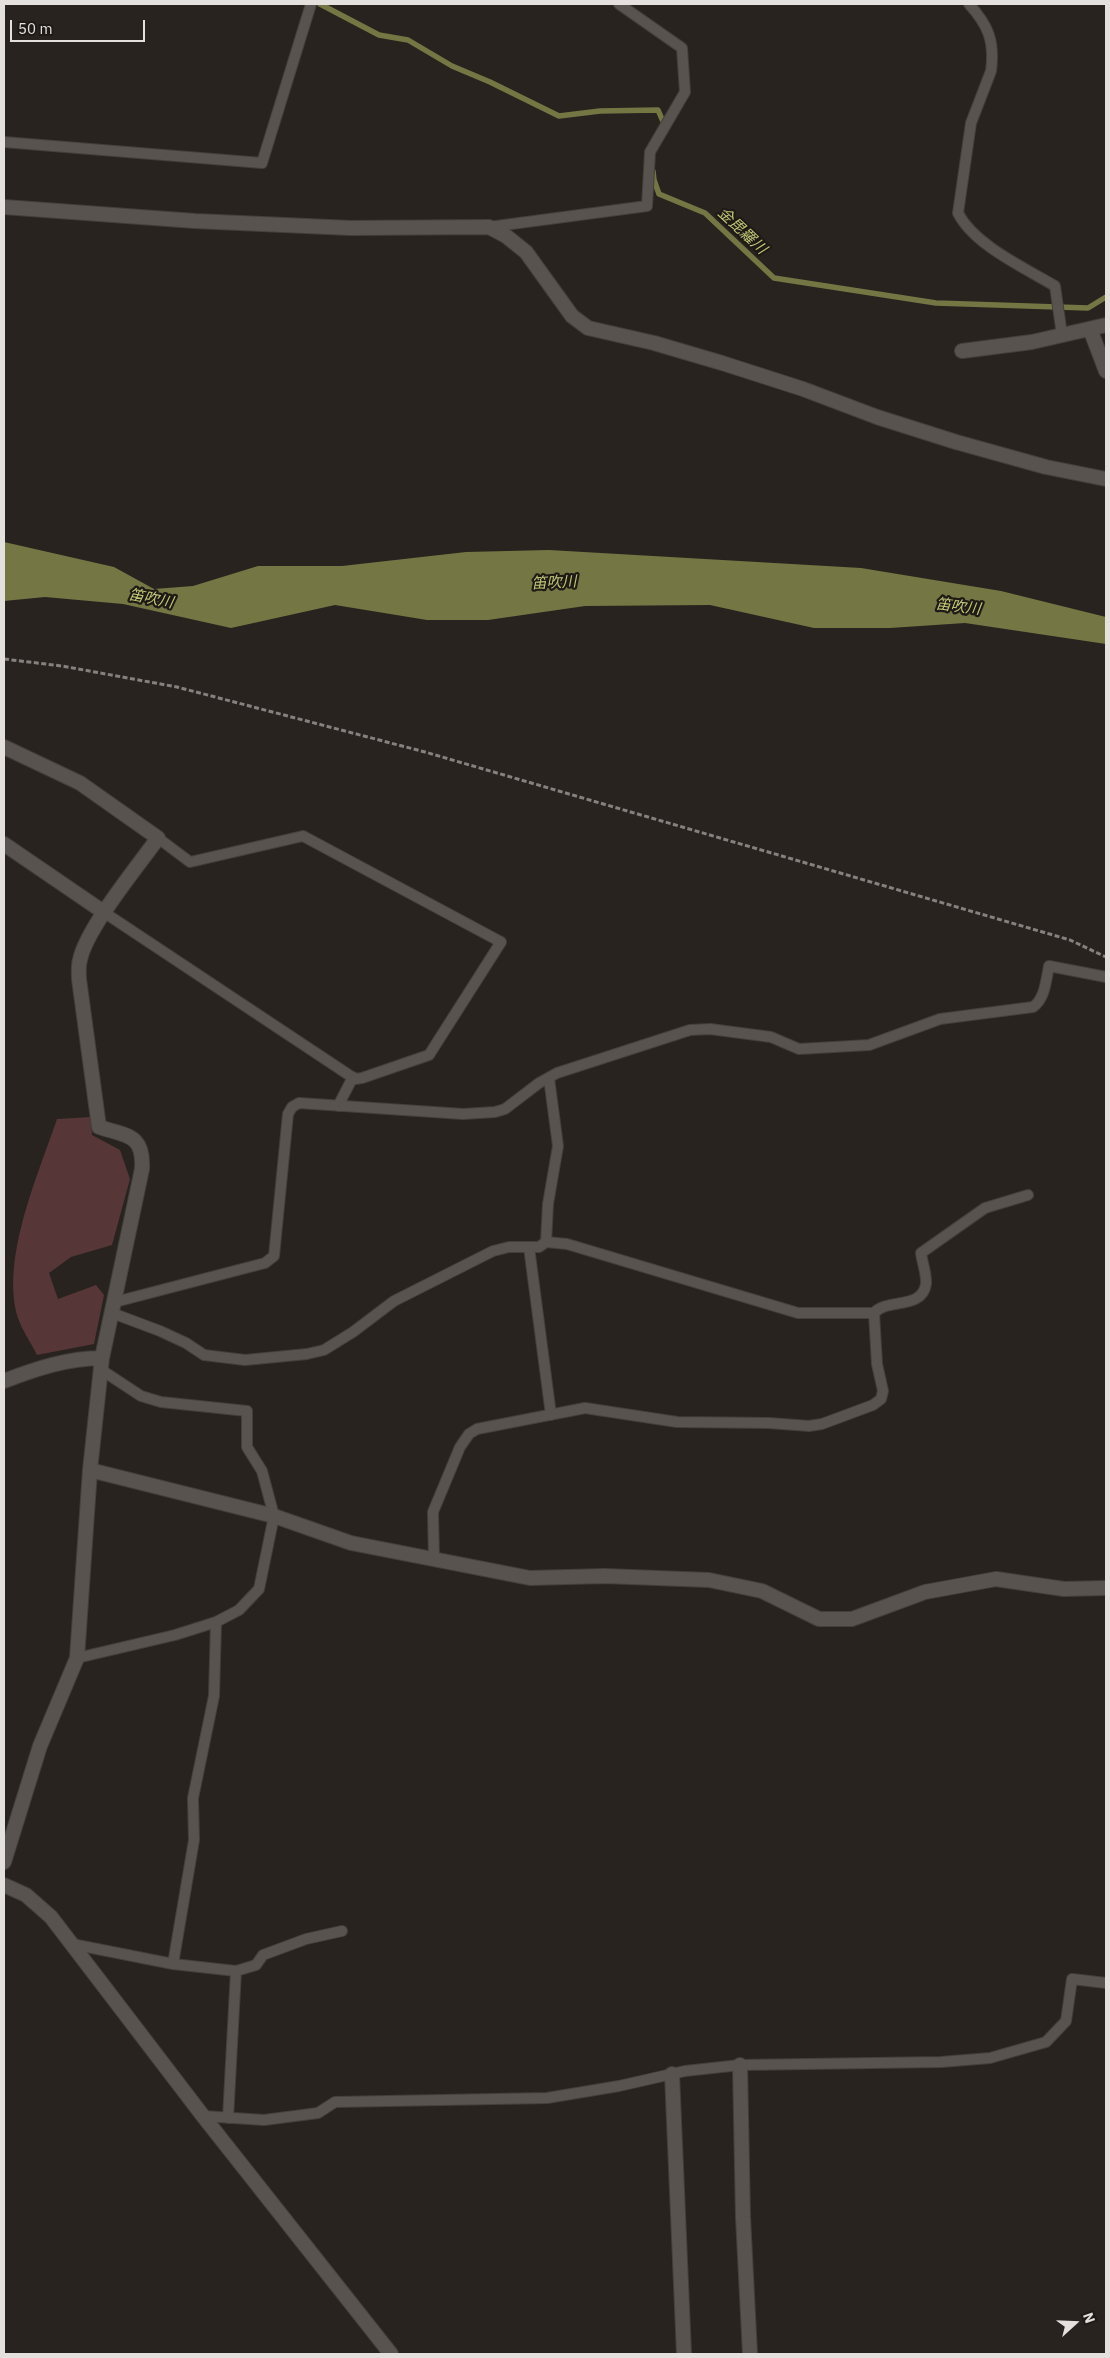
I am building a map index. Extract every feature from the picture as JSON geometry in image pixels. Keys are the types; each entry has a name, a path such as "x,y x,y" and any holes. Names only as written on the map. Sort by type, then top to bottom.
{"street":[{"path":"4,207 195,221 351,228 488,227 506,236 526,252 572,316 588,328 654,343 731,366 956,442 1046,467 1106,479"},
{"path":"962,351 1032,342 1106,325"},
{"path":"1090,329 1106,371"},
{"path":"4,747 80,782 158,838 104,913 84,946 79,961 79,979 99,1127 132,1138 140,1144 143,1153 142,1169 101,1363 90,1470 77,1658 40,1746 4,1862"},
{"path":"4,844 104,913"},
{"path":"4,1381 30,1371 82,1358 101,1363"},
{"path":"90,1470 274,1516 351,1543 530,1578 605,1576 709,1580 762,1591 819,1619 852,1618 925,1592 996,1579 1064,1589 1106,1588"},
{"path":"4,1885 26,1895 51,1917 203,2116 391,2354"},
{"path":"740,2065 743,2217 750,2354"},
{"path":"672,2074 684,2354"}],"lane":[{"path":"488,227 646,206 650,152 685,92 682,48 618,4"},
{"path":"969,4 985,21 992,44 992,71 971,123 958,213 962,220 990,248 1055,286 1062,335"},
{"path":"4,142 262,163 310,7"},
{"path":"104,913 353,1077 362,1078 430,1056 502,942 303,836 190,862 158,838"},
{"path":"113,1308 265,1263 274,1256 288,1114 299,1103 463,1114 495,1112 505,1109 549,1078 690,1030 710,1029 771,1036 799,1049 869,1045 940,1019 1033,1007 1039,1003 1042,997 1049,966 1106,977"},
{"path":"338,1106 353,1077"},
{"path":"546,1242 548,1204 558,1146 549,1078"},
{"path":"113,1308 186,1343 204,1354 245,1360 307,1354 324,1350 353,1332 394,1301 493,1251 509,1247 539,1247 546,1242 567,1244 798,1313 874,1313 878,1309 889,1305 912,1302 922,1293 926,1284 921,1253 985,1208 1028,1195"},
{"path":"529,1247 550,1415"},
{"path":"434,1559 433,1512 460,1447 469,1434 477,1429 585,1408 677,1422 769,1423 809,1426 822,1424 873,1405 880,1399 883,1391 877,1364 874,1313"},
{"path":"77,1658 175,1635 216,1622 239,1610 259,1589 274,1516 262,1471 246,1447 247,1411 161,1402 141,1396 101,1363"},
{"path":"173,1964 194,1840 193,1798 214,1696 216,1622"},
{"path":"72,1944 173,1964 236,1970 256,1965 263,1955 306,1939 342,1931"},
{"path":"228,2118 236,1970"},
{"path":"203,2116 264,2120 318,2113 335,2102 547,2098 619,2086 672,2074 740,2065 941,2062 990,2058 1046,2042 1066,2021 1072,1980 1106,1983"}],"path":[{"path":"4,659 62,666 177,687 424,752 1070,940 1106,957"}],"shaded area":[{"path":"91,1117 92,1135 120,1150 130,1179 112,1245 71,1257 49,1273 58,1299 96,1285 104,1295 94,1344 37,1355 18,1318 14,1295 17,1244 32,1191 57,1119"}],"water":[{"name":"笛吹川","path":"4,542 114,567 154,589 193,586 258,566 342,566 466,552 549,550 861,568 1001,591 1106,617 1106,644 965,623 890,628 814,628 710,605 585,606 488,620 427,620 335,605 231,628 123,604 45,597 4,601"}],"waterway":[{"name":"金毘羅川","path":"320,4 379,35 408,40 452,66 490,82 559,116 600,111 658,110 665,126"},
{"name":"金毘羅川","path":"653,171 659,194 705,213 774,278 936,303 1088,308 1106,297"}]}
